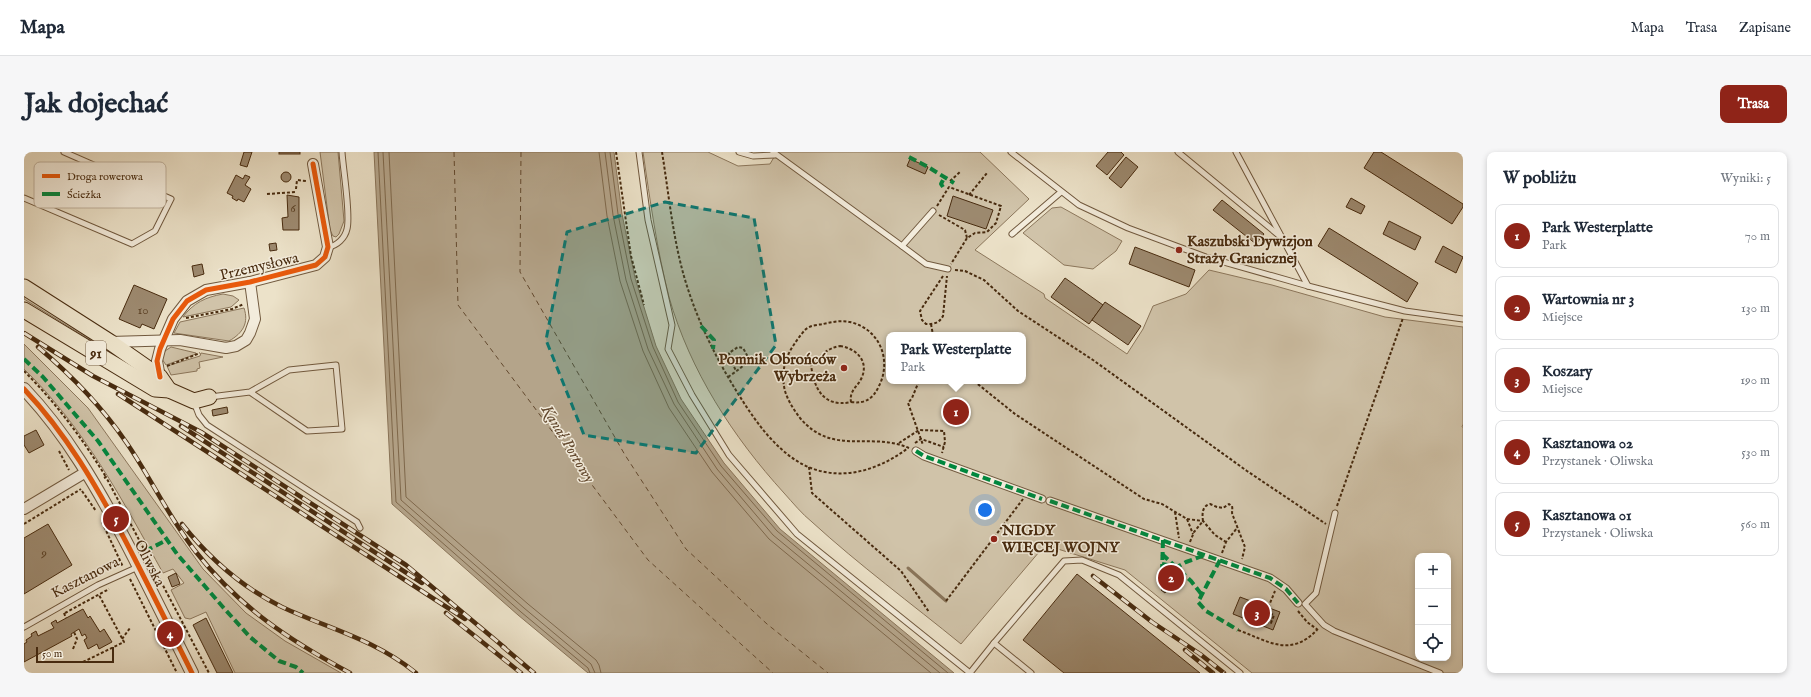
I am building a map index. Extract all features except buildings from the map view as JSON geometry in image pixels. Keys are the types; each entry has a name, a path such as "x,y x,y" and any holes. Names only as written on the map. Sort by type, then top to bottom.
{"main road":[{"name":"Przemysłowa","path":"24,287 110,342 163,371 169,390"},
{"name":"91","path":"24,310 155,389 169,390 194,401"},
{"path":"194,401 209,397"}],"street":[{"path":"314,164 328,247"},
{"name":"Przemysłowa","path":"163,371 157,361 163,340 173,319 187,301 206,290 250,282 316,265 325,258 328,247"},
{"name":"Przemysłowa","path":"110,342 180,340 226,348 236,346 246,340 255,319 250,282"},
{"name":"Oliwska","path":"24,389 54,424 107,507 139,566 192,673"},
{"path":"916,451 924,456 1042,499"},
{"path":"24,509 86,472"},
{"path":"1050,502 1270,578 1286,589 1298,603"}],"lane":[{"path":"64,152 87,162"},
{"path":"328,247 338,243 345,235 349,222 342,152"},
{"path":"639,152 648,220 672,325 668,350 692,395 729,455 797,534 970,673 1064,561 1082,560 1119,575 1240,673"},
{"path":"739,152 753,156 774,153 926,264 948,269"},
{"path":"1011,152 1079,205 1128,228 1206,257 1308,286 1405,311 1463,319"},
{"path":"1178,152 1283,239"},
{"path":"1236,152 1308,286"},
{"path":"1012,234 1061,192"},
{"path":"47,208 132,244 155,231 171,198 166,196"},
{"path":"24,198 34,202"},
{"path":"902,246 933,211"},
{"path":"209,397 250,392 289,370 336,365 342,429 307,431 250,392"},
{"path":"194,401 199,415 207,425 357,522 360,528"},
{"path":"1335,513 1316,593 1305,604 1324,625 1334,631 1440,673"},
{"name":"Kasztanowa","path":"24,627 98,585 139,566"},
{"path":"994,643 1031,673"}],"path":[{"path":"616,152 631,256 644,305"},
{"path":"662,152 672,217 685,281 697,316 728,377 755,420 776,444 792,458 809,467 828,472 847,473 863,471 880,465 897,456 921,439"},
{"path":"950,181 960,172"},
{"path":"969,195 987,173"},
{"path":"267,194 296,191 297,180 306,181"},
{"path":"948,269 943,316 940,321 926,324 922,320 920,311 967,238 975,233 987,232 996,223 1001,206 949,187 933,211 965,230 967,238"},
{"path":"948,269 964,271 984,280 1018,310 1093,360 1247,471 1331,528"},
{"path":"184,319 232,309 242,305"},
{"path":"1335,513 1405,311"},
{"path":"851,402 850,396 863,375 862,360 857,353 848,347 832,347 825,351 811,365 814,383 826,398 836,402 861,404 867,401 874,394 880,385 884,372 884,353 878,341 866,330 849,322 834,321 807,328 789,351 783,367 784,387 793,409 806,425 821,435 840,441 856,443 878,440 898,443 905,446"},
{"path":"931,324 932,332"},
{"path":"728,377 736,371 747,362 748,357 743,348 738,347 730,353 730,358 736,371"},
{"path":"163,371 201,352"},
{"path":"918,384 912,398 908,403 922,444"},
{"path":"978,384 1015,414 1144,499 1162,504 1187,519 1203,521"},
{"path":"898,443 918,430 944,431 944,447 940,462"},
{"path":"921,439 944,447"},
{"path":"56,445 70,474"},
{"path":"809,467 812,493 901,571 929,612"},
{"path":"24,524 81,490 98,515"},
{"path":"946,601 1026,493"},
{"path":"1226,542 1215,535 1203,521 1202,511 1207,504 1223,508 1229,504 1232,506 1232,514 1245,547 1238,567"},
{"path":"1175,512 1180,547"},
{"path":"100,519 177,673"},
{"path":"1187,519 1193,534"},
{"path":"1189,542 1203,521"},
{"path":"1222,553 1226,542 1237,528"},
{"path":"1247,604 1261,609 1267,612 1274,615 1271,623 1264,620 1266,612 1269,605 1275,591"},
{"path":"83,662 124,642 99,595"},
{"path":"64,613 66,618"},
{"path":"122,639 130,628"},
{"path":"1238,630 1280,645 1301,643 1307,640 1317,630"},
{"path":"73,648 77,639 74,632"}],"highlighted area":[{"path":"665,202 754,218 776,345 696,453 584,435 546,340 567,232"}],"shaded area":[{"path":"320,152 338,152 344,221 339,234 336,237 333,236 330,230"},
{"path":"643,152 708,152 738,166 770,164 777,152 980,152 1029,199 975,250 1044,294 1045,298 1127,354 1143,329 1153,306 1186,294 1209,270 1272,285 1385,317 1463,327 1463,673 1252,673 1125,570 1045,545 961,644 830,538 805,516 765,472 731,426 701,377 678,324 669,297 661,261"},
{"path":"1061,207 1122,241 1116,251 1093,269 1064,265 1023,233 1052,208"},
{"path":"24,294 158,382 24,299"},
{"path":"223,294 233,296 239,300 231,307 183,317 200,301"},
{"path":"244,308 246,318 244,327 238,335 229,341 174,333 180,322"},
{"path":"24,344 88,408 203,569 246,613 285,641 341,673 235,673 206,612 190,619 185,618 171,590 184,583 173,569 163,573 117,492 84,440 46,391 24,369"},
{"path":"171,347 196,354 166,365 162,359 165,351"},
{"path":"201,353 223,357 199,362 200,368 197,369 197,371 171,375 167,366 200,356"}],"water":[{"name":"Kanał Portowy","path":"374,152 614,152 622,214 635,278 656,346 681,399 724,463 780,529 954,673 588,673 518,615 392,504"}],"waterway":[{"path":"908,568 946,601"}],"ferry route":[{"path":"454,152 458,305 648,560 773,673"},
{"path":"521,152 520,272 625,455 686,549 767,624 828,673"}],"tram line":[{"path":"24,386 59,426 89,470 115,517 194,673"}],"railway":[{"path":"24,333 93,376 201,432 406,565 505,648"},
{"path":"38,347 62,369 107,416 135,456 177,526 212,572 266,621 306,648 350,673"},
{"path":"118,394 465,619"},
{"path":"181,426 422,583"},
{"path":"182,524 192,537 215,560 254,591 282,607 384,651 416,673"},
{"path":"1093,576 1152,622 1200,654 1224,673"},
{"path":"446,613 521,673"},
{"path":"502,646 534,673"},
{"path":"1185,650 1213,673"}],"marked path":[{"path":"909,157 954,183"},
{"path":"943,187 941,184 944,178"},
{"path":"701,326 714,340 713,349"},
{"path":"24,359 43,377 98,441 177,554 222,606 250,637 279,661 296,667 303,673"},
{"path":"916,451 924,456 1042,499"},
{"path":"1050,501 1270,578 1286,589 1298,603"},
{"path":"145,551 167,540"},
{"path":"1163,540 1162,573 1167,578"},
{"path":"1162,554 1191,581 1202,595"},
{"path":"1162,564 1177,567 1205,555"},
{"path":"1220,560 1198,602 1206,611 1238,630"}],"cycle path":[{"path":"160,377 157,361 160,349 173,319 187,301 206,290 250,282 316,265 325,257 328,247 313,164"},
{"path":"24,389 54,424 92,481 125,540 192,673"}],"place":[{"name":"Kaszubski Dywizjon Straży Granicznej","path":"1179,250"},
{"name":"Pomnik Obrońców Wybrzeża","path":"844,368"},
{"name":"Park Westerplatte","path":"956,412"},
{"name":"Kasztanowa 01","path":"116,519"},
{"name":"NIGDY WIĘCEJ WOJNY","path":"994,539"},
{"name":"Wartownia nr 3","path":"1171,578"},
{"name":"Koszary","path":"1257,613"},
{"name":"Kasztanowa 02","path":"170,634"}]}
